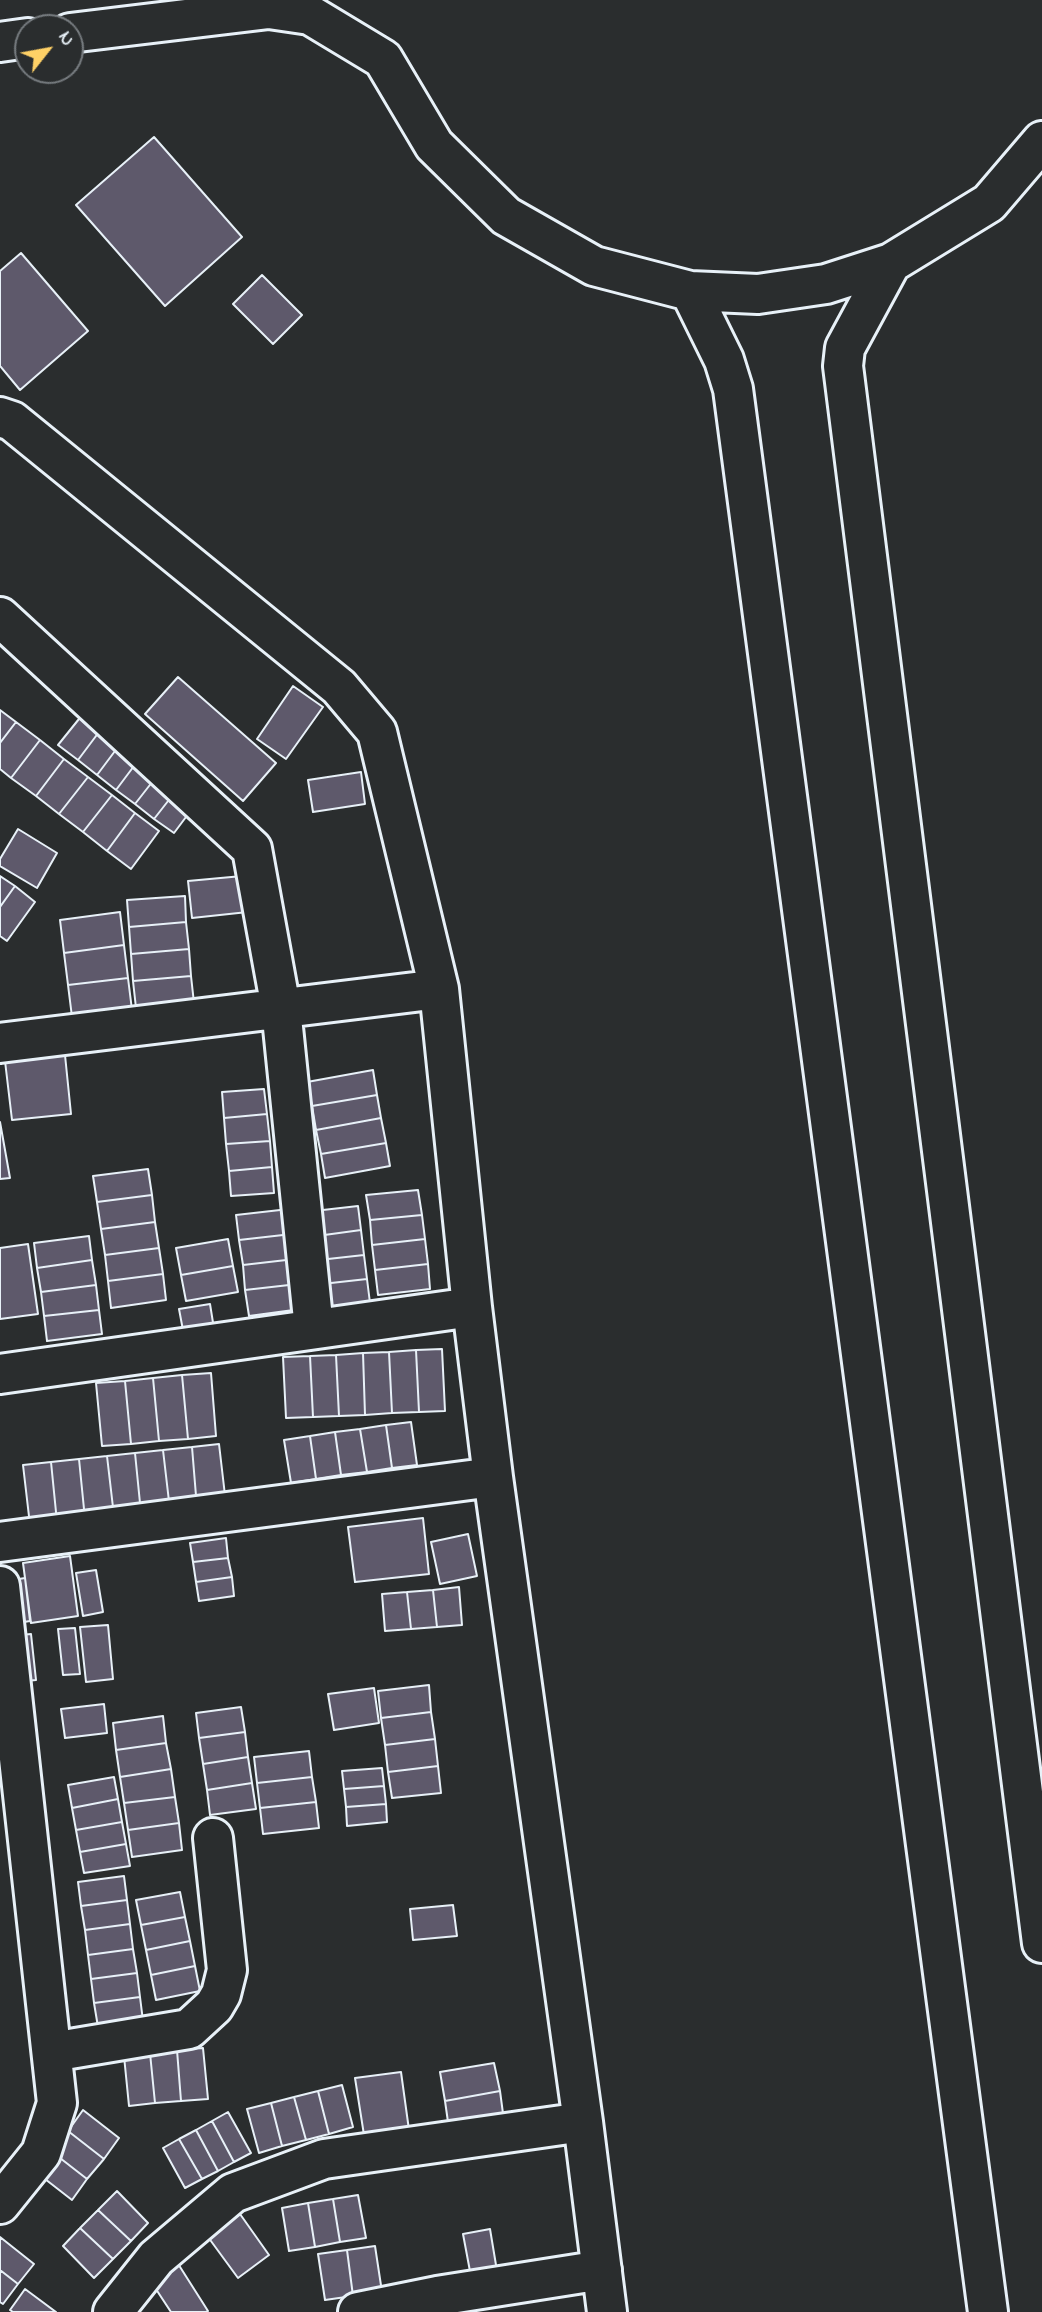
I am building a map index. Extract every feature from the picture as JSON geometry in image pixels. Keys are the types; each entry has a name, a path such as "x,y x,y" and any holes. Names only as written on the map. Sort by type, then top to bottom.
{"street":[{"path":"84,31 269,9 310,15 383,59 434,145 506,216 594,265 690,291 758,294 826,284 891,263 989,203 1042,141"},
{"path":"891,263 845,348 843,366 1035,1830 1042,1942"},
{"path":"690,291 724,360 733,389 988,2312"},
{"path":"0,417 12,421 339,687 377,732 439,989 472,1307 493,1476 607,2312"},
{"path":"0,618 252,849 281,1008 314,1329"},
{"path":"0,1043 439,989"},
{"path":"0,1374 472,1307"},
{"path":"0,1542 493,1476"},
{"path":"0,1586 57,2103 41,2153 0,2204"},
{"path":"52,2052 189,2029 214,2006 227,1970 213,1838"},
{"path":"113,2312 156,2258 233,2193 324,2158 583,2122"},
{"path":"358,2312 437,2296 601,2270"}],"building":[{"path":"154,137 242,237 165,306 76,205"},
{"path":"21,253 88,331 20,390 0,366 0,271"},
{"path":"262,275 302,315 273,344 233,304"},
{"path":"178,677 276,763 243,801 145,714"},
{"path":"293,686 323,707 286,759 257,739"},
{"path":"0,710 16,722 0,743"},
{"path":"83,714 102,728 78,760 58,745"},
{"path":"16,722 40,740 11,778 0,769 0,743"},
{"path":"102,728 121,743 97,775 78,760"},
{"path":"40,740 64,759 36,796 11,778"},
{"path":"121,743 140,758 116,790 97,775"},
{"path":"140,758 160,772 135,804 116,790"},
{"path":"64,759 88,777 59,814 36,796"},
{"path":"160,772 179,787 154,819 135,804"},
{"path":"361,772 365,804 313,812 308,780"},
{"path":"88,777 112,795 83,832 59,814"},
{"path":"179,787 198,801 174,833 154,819"},
{"path":"112,795 135,813 107,851 83,832"},
{"path":"135,813 159,831 131,869 107,851"},
{"path":"18,829 57,853 37,888 0,866 0,859"},
{"path":"253,875 257,911 192,918 188,881"},
{"path":"0,876 15,886 0,907"},
{"path":"15,886 35,902 7,941 0,936 0,907"},
{"path":"185,896 186,922 129,927 127,900"},
{"path":"120,912 124,945 64,953 60,920"},
{"path":"186,922 189,949 131,954 129,927"},
{"path":"124,945 128,978 68,985 64,953"},
{"path":"189,949 191,976 133,981 131,954"},
{"path":"191,976 194,1003 136,1008 133,981"},
{"path":"128,978 132,1010 72,1017 68,985"},
{"path":"65,1055 71,1114 12,1120 5,1061"},
{"path":"373,1070 377,1095 312,1106 307,1082"},
{"path":"264,1089 267,1114 224,1118 222,1092"},
{"path":"377,1095 381,1118 316,1130 312,1106"},
{"path":"267,1114 270,1141 226,1144 224,1118"},
{"path":"381,1118 386,1143 321,1154 316,1130"},
{"path":"0,1122 10,1178 0,1179"},
{"path":"270,1141 272,1167 229,1171 226,1144"},
{"path":"386,1143 390,1166 325,1178 321,1154"},
{"path":"272,1167 274,1193 231,1196 229,1171"},
{"path":"148,1169 152,1195 97,1202 93,1176"},
{"path":"418,1190 422,1215 370,1220 366,1195"},
{"path":"152,1195 155,1222 101,1229 97,1202"},
{"path":"358,1206 361,1230 317,1236 314,1211"},
{"path":"289,1209 292,1234 239,1240 236,1215"},
{"path":"422,1215 425,1239 372,1245 370,1220"},
{"path":"155,1222 159,1248 105,1255 101,1229"},
{"path":"361,1230 364,1255 319,1260 317,1236"},
{"path":"292,1234 295,1259 243,1265 239,1240"},
{"path":"89,1236 92,1260 37,1268 34,1243"},
{"path":"228,1239 233,1266 181,1275 176,1248"},
{"path":"425,1239 428,1264 375,1270 372,1245"},
{"path":"28,1244 38,1314 0,1319 0,1248"},
{"path":"159,1248 163,1274 108,1281 105,1255"},
{"path":"364,1255 367,1279 322,1284 319,1260"},
{"path":"295,1259 298,1284 245,1290 243,1265"},
{"path":"92,1260 96,1285 41,1292 37,1268"},
{"path":"428,1264 430,1289 378,1295 375,1270"},
{"path":"233,1266 238,1292 186,1301 181,1275"},
{"path":"163,1274 166,1300 111,1308 108,1281"},
{"path":"367,1279 370,1303 325,1309 322,1284"},
{"path":"298,1284 301,1309 249,1316 245,1290"},
{"path":"96,1285 99,1310 44,1316 41,1292"},
{"path":"210,1304 215,1335 185,1341 179,1309"},
{"path":"99,1310 102,1334 47,1341 44,1316"},
{"path":"442,1349 445,1411 419,1412 416,1350"},
{"path":"416,1350 419,1412 392,1413 389,1352"},
{"path":"389,1352 392,1413 365,1415 363,1353"},
{"path":"363,1353 365,1415 339,1416 336,1355"},
{"path":"336,1355 339,1416 313,1417 310,1356"},
{"path":"310,1356 313,1417 286,1418 283,1357"},
{"path":"211,1373 216,1436 188,1439 182,1375"},
{"path":"182,1375 188,1439 159,1441 153,1378"},
{"path":"153,1378 159,1441 131,1444 125,1381"},
{"path":"125,1381 131,1444 102,1446 96,1383"},
{"path":"411,1422 417,1465 392,1468 386,1425"},
{"path":"386,1425 392,1468 367,1472 360,1429"},
{"path":"360,1429 367,1472 341,1475 335,1432"},
{"path":"335,1432 341,1475 316,1479 310,1436"},
{"path":"310,1436 316,1479 291,1483 284,1440"},
{"path":"219,1444 226,1504 197,1508 192,1447"},
{"path":"192,1447 197,1508 170,1510 163,1450"},
{"path":"163,1450 170,1510 141,1513 135,1453"},
{"path":"135,1453 141,1513 114,1516 107,1456"},
{"path":"107,1456 114,1516 85,1519 79,1459"},
{"path":"79,1459 85,1519 57,1522 51,1462"},
{"path":"51,1462 57,1522 30,1525 23,1465"},
{"path":"423,1518 429,1574 355,1582 348,1527"},
{"path":"468,1534 477,1576 440,1584 431,1542"},
{"path":"226,1538 228,1558 193,1562 190,1543"},
{"path":"70,1556 78,1616 31,1623 23,1563"},
{"path":"228,1558 232,1577 196,1582 193,1562"},
{"path":"96,1570 103,1612 83,1616 76,1573"},
{"path":"232,1577 234,1596 199,1601 196,1582"},
{"path":"25,1578 30,1621 6,1625 1,1582"},
{"path":"459,1587 462,1625 437,1627 433,1590"},
{"path":"433,1590 437,1627 411,1629 407,1592"},
{"path":"407,1592 411,1629 385,1631 382,1594"},
{"path":"108,1625 113,1679 86,1682 80,1627"},
{"path":"75,1628 80,1674 63,1675 58,1629"},
{"path":"31,1634 36,1680 17,1682 11,1636"},
{"path":"429,1685 431,1712 381,1718 378,1691"},
{"path":"374,1688 379,1723 334,1730 328,1694"},
{"path":"104,1704 107,1733 65,1738 61,1709"},
{"path":"241,1707 245,1732 199,1738 196,1713"},
{"path":"431,1712 435,1739 385,1745 381,1718"},
{"path":"163,1716 166,1743 116,1750 113,1723"},
{"path":"245,1732 248,1757 203,1764 199,1738"},
{"path":"435,1739 438,1766 388,1772 385,1745"},
{"path":"166,1743 171,1769 120,1777 116,1750"},
{"path":"309,1751 312,1777 257,1783 254,1757"},
{"path":"248,1757 252,1783 207,1790 203,1764"},
{"path":"438,1766 441,1793 392,1798 388,1772"},
{"path":"382,1768 384,1786 344,1789 342,1771"},
{"path":"171,1769 175,1797 124,1803 120,1777"},
{"path":"114,1777 118,1799 72,1808 68,1785"},
{"path":"312,1777 316,1802 260,1808 257,1783"},
{"path":"252,1783 256,1809 210,1815 207,1790"},
{"path":"384,1786 386,1804 346,1807 344,1789"},
{"path":"175,1797 179,1823 128,1830 124,1803"},
{"path":"118,1799 122,1822 76,1830 72,1808"},
{"path":"316,1802 319,1828 263,1834 260,1808"},
{"path":"386,1804 387,1822 347,1826 346,1807"},
{"path":"122,1822 126,1844 80,1852 76,1830"},
{"path":"179,1823 182,1850 132,1857 128,1830"},
{"path":"126,1844 130,1866 84,1873 80,1852"},
{"path":"124,1876 127,1900 81,1906 78,1882"},
{"path":"180,1892 185,1917 141,1925 136,1900"},
{"path":"127,1900 130,1924 85,1930 81,1906"},
{"path":"453,1905 457,1936 413,1940 410,1909"},
{"path":"185,1917 190,1941 146,1950 141,1925"},
{"path":"130,1924 133,1949 88,1955 85,1930"},
{"path":"190,1941 195,1966 151,1975 146,1950"},
{"path":"133,1949 137,1973 91,1979 88,1955"},
{"path":"195,1966 200,1991 156,2000 151,1975"},
{"path":"137,1973 140,1997 94,2003 91,1979"},
{"path":"140,1997 143,2021 98,2027 94,2003"},
{"path":"203,2048 208,2099 181,2101 177,2050"},
{"path":"177,2050 181,2101 155,2103 150,2053"},
{"path":"150,2053 155,2103 129,2106 124,2056"},
{"path":"494,2063 500,2091 445,2101 440,2072"},
{"path":"401,2072 409,2130 364,2135 355,2078"},
{"path":"342,2085 353,2127 329,2134 318,2091"},
{"path":"318,2091 329,2134 306,2140 294,2097"},
{"path":"500,2091 504,2121 449,2129 445,2101"},
{"path":"294,2097 306,2140 282,2146 271,2103"},
{"path":"271,2103 282,2146 259,2153 247,2109"},
{"path":"83,2110 119,2138 104,2159 68,2131"},
{"path":"228,2112 251,2153 234,2162 212,2121"},
{"path":"212,2121 234,2162 218,2171 196,2130"},
{"path":"196,2130 218,2171 202,2179 179,2139"},
{"path":"68,2131 104,2159 87,2179 51,2151"},
{"path":"179,2139 202,2179 185,2188 163,2148"},
{"path":"51,2151 87,2179 72,2200 36,2172"},
{"path":"117,2191 148,2223 131,2241 98,2210"},
{"path":"358,2195 366,2238 340,2242 333,2199"},
{"path":"333,2199 340,2242 315,2247 308,2203"},
{"path":"308,2203 315,2247 289,2251 282,2208"},
{"path":"98,2210 131,2241 113,2259 80,2228"},
{"path":"240,2214 269,2255 238,2278 208,2237"},
{"path":"80,2228 113,2259 94,2278 63,2246"},
{"path":"490,2229 498,2277 472,2282 463,2234"},
{"path":"0,2237 34,2264 18,2284 0,2270"},
{"path":"375,2246 382,2292 353,2296 347,2250"},
{"path":"347,2250 353,2296 325,2300 318,2254"},
{"path":"175,2259 208,2311 171,2312 148,2277"},
{"path":"0,2270 18,2284 3,2304 0,2302"},
{"path":"25,2289 56,2312 10,2310"}]}
